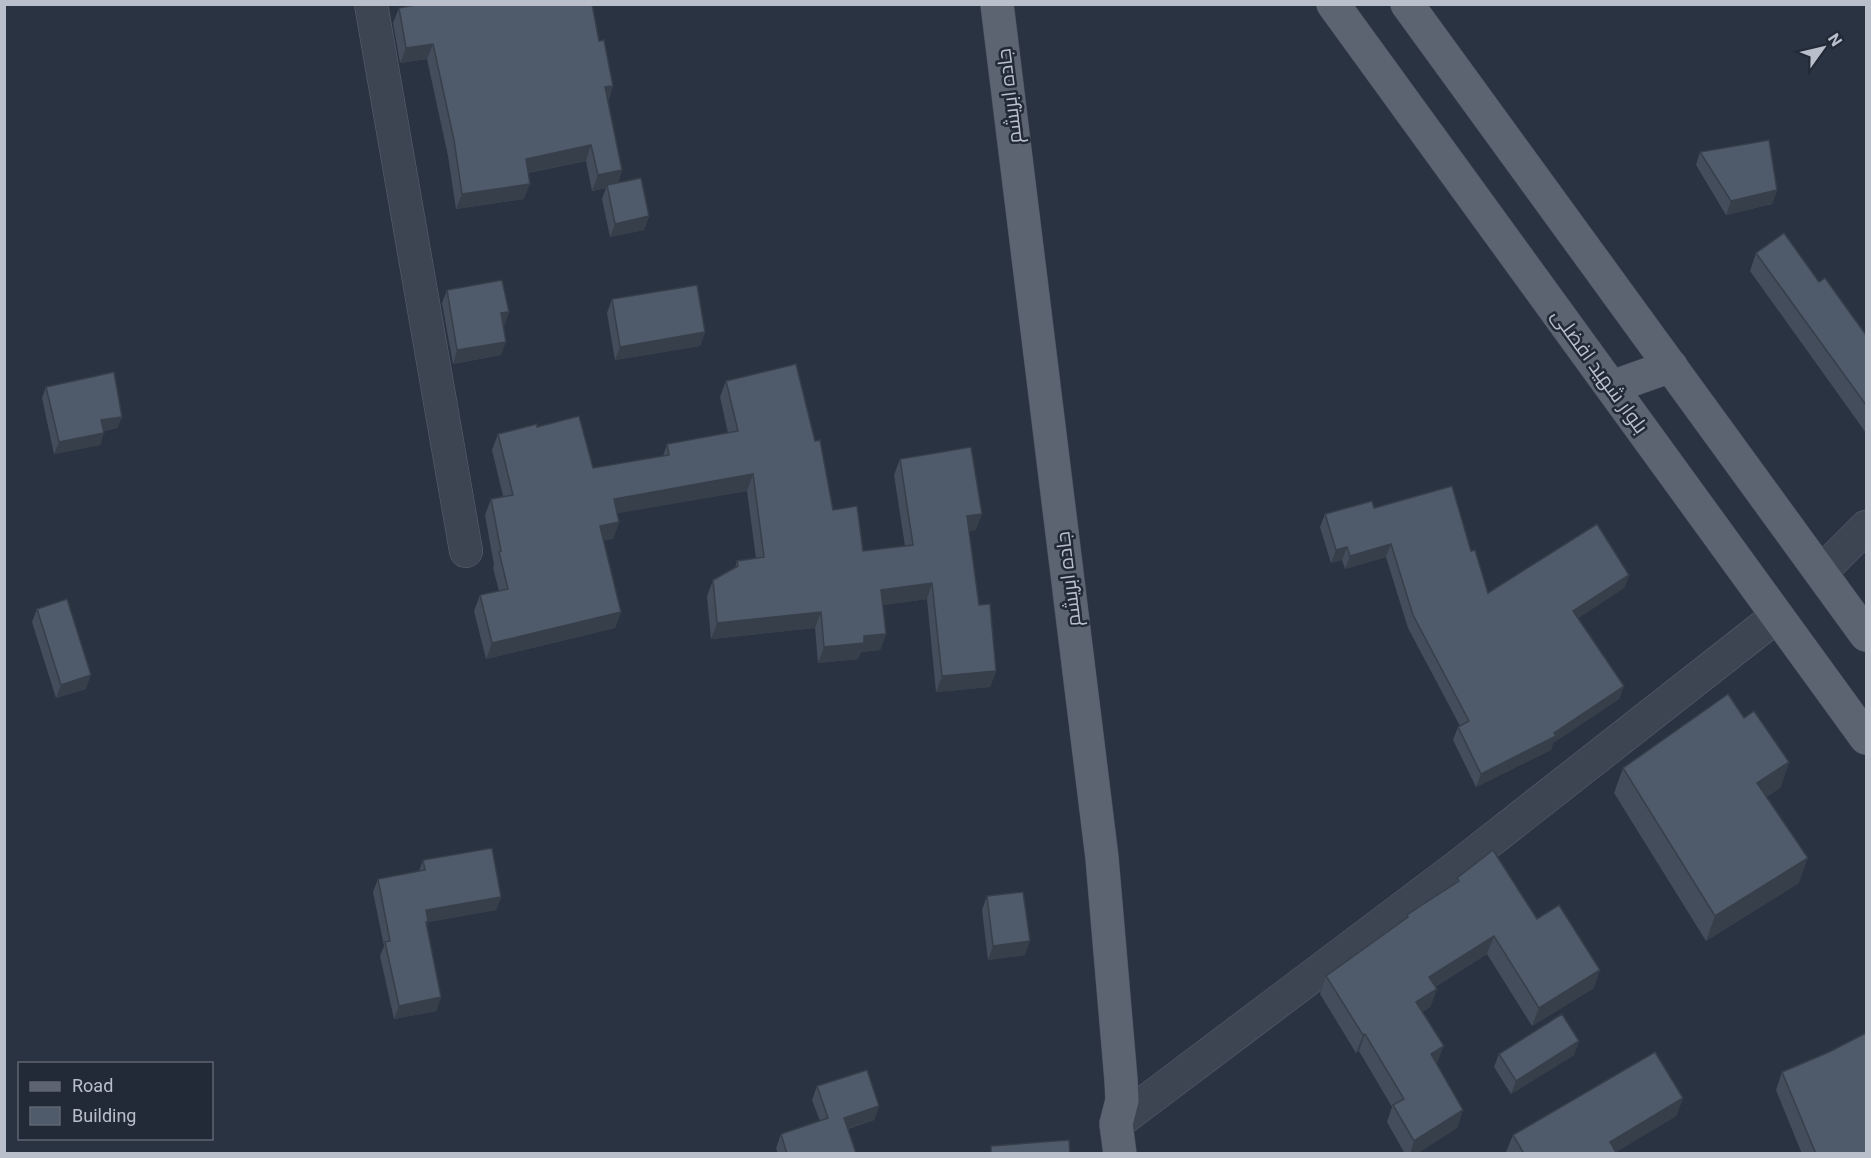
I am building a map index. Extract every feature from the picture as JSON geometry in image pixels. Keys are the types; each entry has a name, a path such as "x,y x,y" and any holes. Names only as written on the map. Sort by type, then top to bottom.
{"main road":[{"name":"جاده ابریشم","path":"997,4 1102,858 1121,1080 1122,1100 1118,1139"},
{"name":"بلوار شهید افضلی","path":"1333,4 1866,738"},
{"path":"1407,4 1866,634"},
{"path":"1612,387 1671,366"}],"street":[{"path":"371,4 466,551"},
{"path":"1821,572 1866,527"},
{"path":"1118,1139 1457,867 1777,616"}],"building":[{"path":"420,4 592,4 599,41 604,40 613,86 605,87 622,170 598,175 591,145 526,159 530,184 462,194 454,140 433,44 406,48 399,8"},
{"path":"1769,140 1777,190 1731,201 1700,152"},
{"path":"641,178 649,216 615,224 607,185"},
{"path":"1784,233 1819,282 1825,278 1866,335 1866,405 1756,253"},
{"path":"502,280 509,312 501,313 506,342 457,350 447,290"},
{"path":"697,285 705,332 620,347 612,299"},
{"path":"796,364 815,441 820,440 833,510 857,506 863,551 913,545 900,459 971,447 982,514 967,516 979,605 990,604 996,671 942,676 932,583 881,590 886,634 864,636 864,643 824,647 821,612 717,623 713,580 738,566 737,561 764,557 753,474 614,499 619,522 600,526 621,612 492,643 480,595 508,589 499,552 501,551 491,499 513,495 498,434 579,416 593,468 669,455 667,444 738,431 726,381"},
{"path":"114,372 122,417 101,420 104,433 59,442 46,387"},
{"path":"1452,486 1471,551 1475,550 1488,593 1597,524 1629,575 1573,611 1624,686 1554,733 1556,736 1481,774 1458,727 1469,721 1413,615 1391,544 1350,556 1347,547 1336,550 1325,514 1372,501 1374,508"},
{"path":"67,599 91,675 61,685 37,609"},
{"path":"1728,694 1744,718 1754,711 1789,762 1757,783 1808,858 1715,916 1623,768"},
{"path":"492,848 501,897 426,910 428,921 426,922 441,997 399,1006 385,942 390,941 378,879 425,870 423,860"},
{"path":"1493,850 1537,919 1559,905 1600,970 1539,1008 1494,936 1429,977 1437,989 1416,1002 1444,1046 1431,1054 1463,1110 1414,1141 1393,1105 1404,1099 1365,1034 1363,1035 1326,976 1408,917 1407,915 1459,881 1457,878"},
{"path":"1023,892 1030,941 993,946 987,896"},
{"path":"1562,1014 1579,1041 1516,1081 1499,1054"},
{"path":"1866,1033 1866,1154 1816,1154 1782,1072"},
{"path":"1655,1052 1683,1098 1610,1142 1617,1154 1524,1154 1513,1135"},
{"path":"867,1070 879,1106 844,1118 856,1153 787,1154 781,1134 828,1118 817,1086"},
{"path":"1069,1140 1070,1154 991,1154 991,1146"}]}
